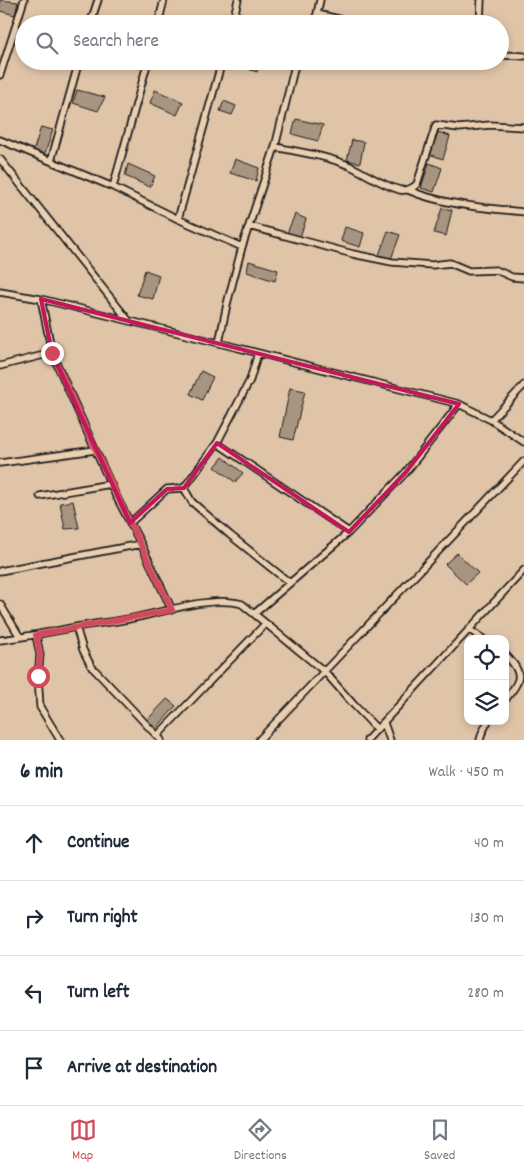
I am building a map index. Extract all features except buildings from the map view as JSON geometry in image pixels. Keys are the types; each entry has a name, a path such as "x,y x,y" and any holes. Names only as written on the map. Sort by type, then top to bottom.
{"street":[{"path":"19,15 24,0"},
{"path":"93,15 98,0"},
{"path":"160,15 164,0"},
{"path":"234,15 238,0"},
{"path":"320,0 317,14 321,15"},
{"path":"480,15 481,0"},
{"path":"0,75 15,28"},
{"path":"509,55 524,56"},
{"path":"51,161 76,70"},
{"path":"113,187 146,70"},
{"path":"178,220 220,70"},
{"path":"219,342 242,247 275,147 294,70"},
{"path":"408,190 417,184 436,126 459,128 490,125 524,128"},
{"path":"0,140 113,187 178,220 242,247"},
{"path":"275,147 310,154 350,166 400,190 408,190 429,197 464,204 524,212"},
{"path":"0,159 129,321"},
{"path":"249,226 392,262 432,265 450,263 469,271 496,270 512,277 524,278"},
{"path":"0,292 41,299 219,342 459,404 491,420 524,442"},
{"path":"41,299 52,353 95,450 172,610"},
{"path":"0,366 52,353"},
{"path":"184,488 217,443 250,380 258,353"},
{"path":"491,420 524,385"},
{"path":"254,614 349,532 406,472 459,404"},
{"path":"217,443 349,532"},
{"path":"1,462 95,450"},
{"path":"259,740 524,461"},
{"path":"40,496 111,484"},
{"path":"130,523 168,489 184,488"},
{"path":"184,488 192,502 290,583"},
{"path":"0,571 141,544"},
{"path":"367,740 524,570"},
{"path":"0,640 128,619 200,603 231,601 242,604 325,672 378,729"},
{"path":"0,604 20,637"},
{"path":"76,627 82,650 91,666 159,738 265,624"},
{"path":"470,630 477,635"},
{"path":"36,635 40,655 38,676 40,706 60,740"},
{"path":"509,657 520,666 522,674 520,681 509,695"},
{"path":"384,723 390,740"},
{"path":"480,740 486,725"}],"highlighted area":[{"path":"41,299 459,404 406,472 349,532 217,443 184,488 167,489 130,523 52,353"}],"route":[{"path":"38,676 40,655 36,635 172,610 115,494 52,353"}]}
